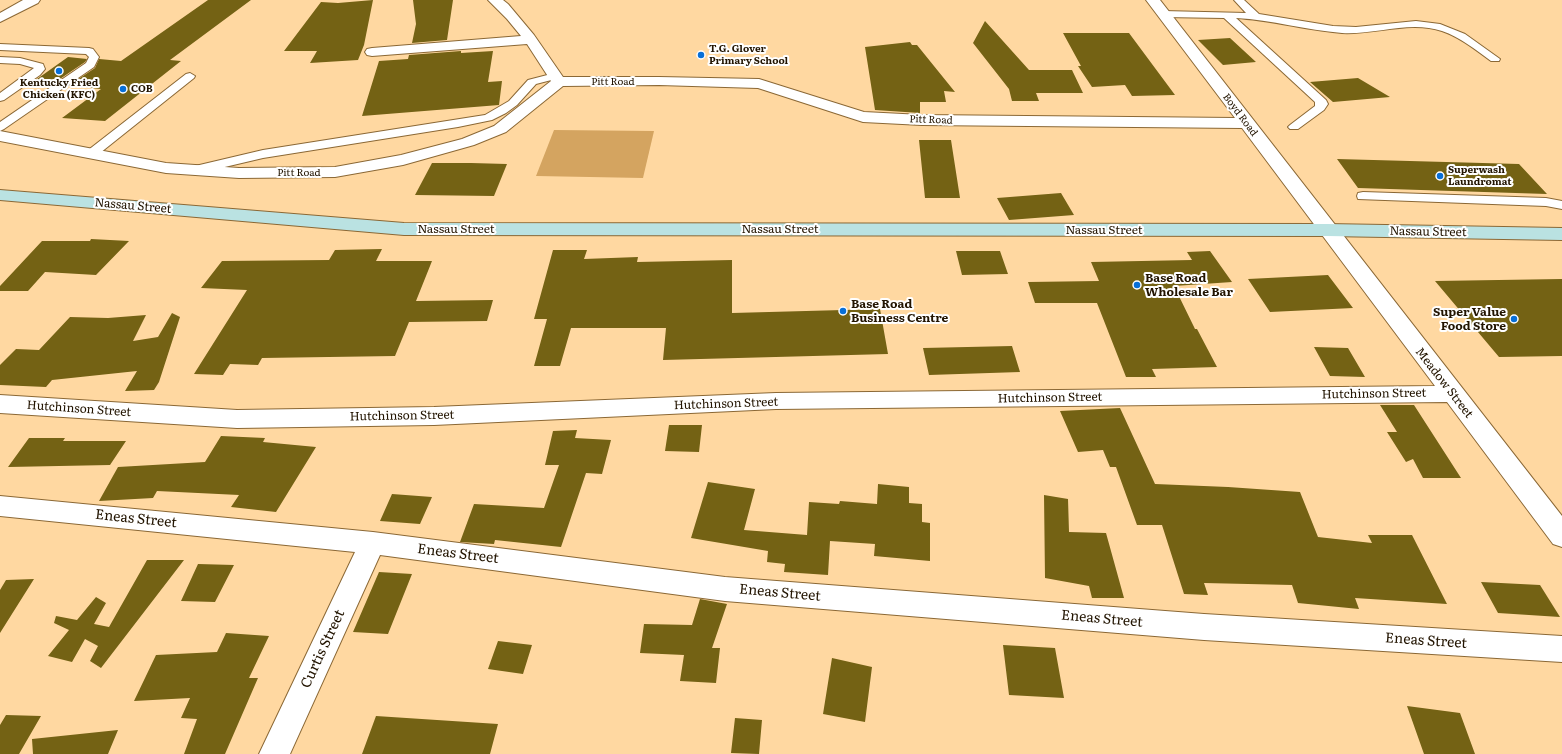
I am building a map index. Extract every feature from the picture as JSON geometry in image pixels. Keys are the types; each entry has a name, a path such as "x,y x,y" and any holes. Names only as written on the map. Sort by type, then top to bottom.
{"main road":[{"name":"Nassau Street","path":"0,195 404,228 1327,230 1562,234"}],"street":[{"path":"0,18 33,0"},
{"path":"495,0 501,5 530,40 557,79"},
{"name":"Boyd Road","path":"1153,0 1327,230"},
{"path":"372,52 530,40"},
{"name":"Pitt Road","path":"0,136 166,168 239,173 335,172 403,160 468,142 500,129 534,103 557,79 759,84 863,117 922,120 1246,123"},
{"name":"Meadow Street","path":"1327,230 1562,536"},
{"name":"Hutchinson Street","path":"0,404 237,419 434,416 776,402 1453,394"},
{"name":"Eneas Street","path":"0,506 373,543 726,589 1204,628 1562,649"},
{"name":"Curtis Street","path":"274,754 373,543"}],"lane":[{"path":"1239,0 1255,16"},
{"path":"1163,14 1255,16 1344,30 1369,30 1394,26 1439,26 1453,31 1495,59"},
{"path":"1228,16 1320,100 1322,104 1320,108 1294,127"},
{"path":"0,47 89,51 94,58 90,65 0,127"},
{"path":"0,60 34,64 39,66 40,69 0,98"},
{"path":"91,154 190,76"},
{"path":"195,170 263,154 488,118 502,112 513,103 532,82 557,79"},
{"path":"1363,196 1546,202 1562,205"}],"shaded area":[{"path":"554,130 654,131 643,178 536,176"}],"building":[{"path":"208,0 251,0 170,60 181,61 105,121 62,118 101,89 68,86 95,68 99,59 121,61"},
{"path":"373,0 364,45 358,60 310,63 317,51 284,51 321,2 338,3"},
{"path":"413,0 453,0 447,40 412,43 416,24"},
{"path":"985,21 1029,70 1072,70 1083,93 1036,93 1039,101 1012,101 1009,89 973,43"},
{"path":"1063,33 1129,33 1175,95 1132,96 1125,85 1092,87 1078,66 1081,66"},
{"path":"1230,38 1256,62 1223,65 1198,40"},
{"path":"910,42 912,45 917,45 955,92 944,91 946,102 920,102 920,113 875,110 865,47"},
{"path":"461,51 461,53 493,51 488,82 502,81 499,105 362,116 379,61 408,59 409,55"},
{"name":"Kentucky Fried Chicken (KFC)","path":"68,57 87,59 85,62 51,85 30,84"},
{"path":"1358,78 1390,97 1333,102 1310,82"},
{"path":"919,140 951,140 960,198 925,198"},
{"name":"Superwash Laundromat","path":"1337,159 1519,164 1547,194 1358,188"},
{"path":"432,163 507,164 494,196 415,195"},
{"path":"1061,193 1074,215 1009,220 997,198"},
{"path":"91,239 129,241 96,275 45,272 28,291 0,291 0,286 42,241 90,241"},
{"path":"382,249 376,261 432,261 416,301 493,300 487,321 409,322 395,356 262,358 258,365 230,364 223,375 194,374 247,290 201,288 222,261 329,260 335,250"},
{"path":"553,250 587,250 584,259 638,257 637,262 732,260 732,313 880,309 888,354 663,360 666,328 571,328 560,366 534,366 547,319 534,319"},
{"path":"956,251 1000,251 1008,274 962,275"},
{"path":"1210,251 1232,282 1174,286 1195,329 1197,329 1217,367 1152,369 1156,377 1126,377 1097,303 1035,303 1028,282 1099,281 1091,262 1192,260 1187,252"},
{"path":"1328,275 1353,308 1270,312 1248,279"},
{"name":"Super Value Food Store","path":"1562,279 1562,356 1499,357 1435,281"},
{"path":"172,313 180,317 159,382 154,390 125,391 137,371 52,380 46,387 0,385 0,365 16,349 39,350 70,317 108,318 146,315 133,341 158,337"},
{"path":"1012,346 1020,372 929,375 923,348"},
{"path":"1314,347 1348,348 1365,377 1330,376"},
{"path":"1380,405 1414,405 1461,478 1423,478 1413,459 1406,462 1387,432 1397,432"},
{"path":"1120,408 1155,484 1300,492 1318,537 1372,543 1368,535 1412,535 1447,604 1355,598 1359,609 1298,603 1292,585 1204,583 1208,595 1184,594 1162,525 1137,525 1116,467 1110,467 1103,450 1078,452 1060,411"},
{"path":"669,425 702,425 699,452 665,451"},
{"path":"577,430 575,438 611,440 602,474 586,473 561,547 495,540 494,544 460,542 474,504 544,508 559,465 545,465 553,431"},
{"path":"221,436 265,438 263,442 316,447 276,512 231,507 239,495 157,491 153,498 99,501 118,467 205,462"},
{"path":"29,438 65,438 63,441 126,441 110,465 8,467"},
{"path":"708,482 755,489 744,530 807,535 809,502 839,504 840,501 877,504 878,484 909,487 909,503 922,504 922,522 930,523 930,561 874,556 875,544 830,541 828,575 784,572 785,564 767,562 768,551 691,538"},
{"path":"392,494 432,497 420,524 380,521"},
{"path":"1044,495 1068,499 1069,532 1106,533 1124,598 1092,598 1089,586 1045,578"},
{"path":"147,560 184,560 101,668 90,661 98,646 85,639 72,662 48,656 69,630 54,623 56,616 77,620 96,597 106,603 94,624 109,627"},
{"path":"198,564 234,565 215,602 181,601"},
{"path":"379,572 412,574 388,634 353,632"},
{"path":"34,579 0,633 0,590 6,580"},
{"path":"1481,582 1540,585 1560,617 1498,613"},
{"path":"700,599 727,604 712,648 720,648 716,683 680,681 684,655 640,653 644,624 692,625"},
{"path":"226,633 269,636 249,678 258,678 225,754 184,754 197,719 181,718 190,698 134,701 156,655 217,652"},
{"path":"498,641 532,645 523,674 488,669"},
{"path":"1003,645 1055,648 1064,698 1009,695"},
{"path":"832,658 872,667 865,722 823,714"},
{"path":"1407,706 1460,713 1475,754 1424,754"},
{"path":"6,715 41,716 19,754 0,754 0,725"},
{"path":"376,716 498,724 490,754 362,754"},
{"path":"735,718 762,720 759,754 731,753"},
{"path":"118,730 108,754 33,754 32,739"}],"place":[{"name":"T.G. Glover Primary School","path":"701,55"},
{"name":"Kentucky Fried Chicken (KFC)","path":"59,71"},
{"name":"COB","path":"123,89"},
{"name":"Superwash Laundromat","path":"1440,176"},
{"name":"Base Road Wholesale Bar","path":"1137,285"},
{"name":"Base Road Business Centre","path":"843,311"},
{"name":"Super Value Food Store","path":"1514,319"}]}
